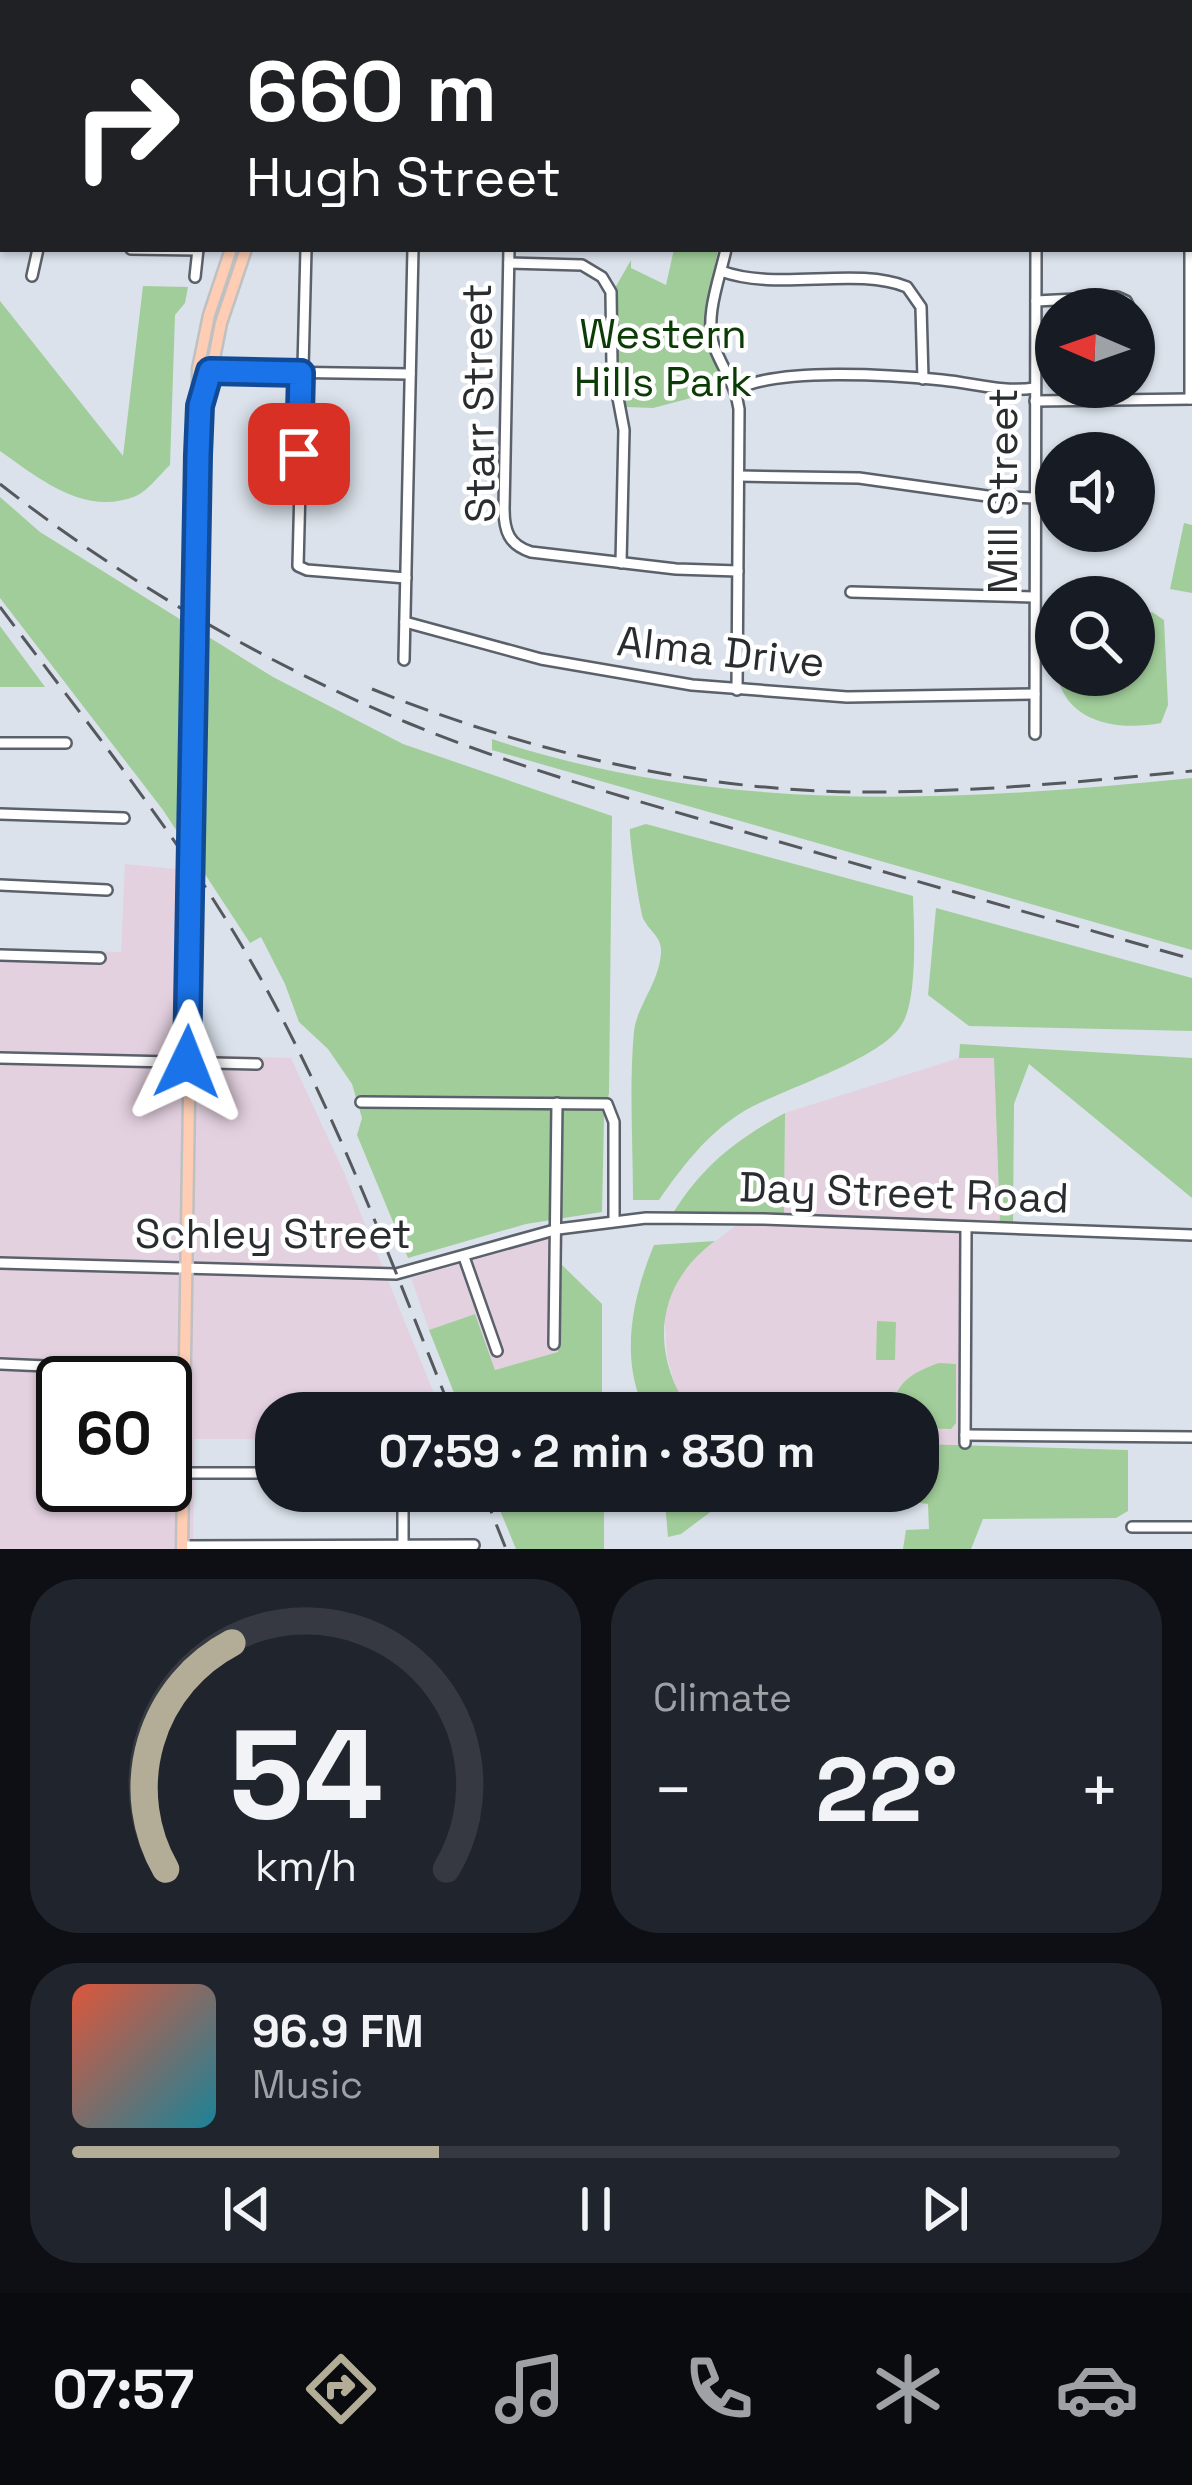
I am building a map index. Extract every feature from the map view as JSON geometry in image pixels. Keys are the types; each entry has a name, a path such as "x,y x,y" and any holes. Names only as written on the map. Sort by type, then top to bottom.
{"main road":[{"path":"200,406 196,394 201,351 230,252"},
{"path":"184,1356 200,406 245,252"},
{"path":"182,1512 182,1547"}],"street":[{"path":"32,276 37,252"},
{"path":"195,277 198,252"},
{"path":"307,252 299,568 406,578"},
{"path":"404,660 413,252"},
{"name":"Starr Street","path":"509,252 506,531 514,544 527,551 621,563 738,571"},
{"path":"725,252 712,334 736,390 740,476 737,689"},
{"name":"Mill Street","path":"1036,252 1036,288"},
{"path":"1155,400 1191,399 1190,252"},
{"path":"509,263 582,265 601,275 611,292 612,366 624,430 621,563"},
{"path":"721,271 751,278 884,282 907,287 921,308 923,379"},
{"path":"210,371 410,374"},
{"path":"736,390 780,376 923,379 998,390 1035,388"},
{"path":"740,476 859,478 1035,498"},
{"name":"Mill Street","path":"1035,498 1035,694"},
{"path":"851,592 1034,596"},
{"name":"Alma Drive","path":"406,622 578,668 737,689 892,698 1035,694"},
{"name":"Mill Street","path":"1035,696 1035,734"},
{"path":"0,743 66,743"},
{"path":"0,814 124,818"},
{"path":"0,885 107,890"},
{"path":"0,956 100,958"},
{"path":"0,1058 257,1064"},
{"path":"361,1102 608,1104 613,1221"},
{"path":"554,1345 557,1103"},
{"name":"Day Street Road","path":"613,1221 764,1219 1192,1235"},
{"name":"Schley Street","path":"0,1263 396,1274 556,1229 613,1221"},
{"path":"966,1228 965,1439 1192,1437"},
{"path":"464,1257 497,1351"},
{"path":"0,1364 36,1366"},
{"path":"192,1473 255,1473"},
{"path":"403,1512 403,1547"},
{"path":"1132,1527 1192,1527"},
{"path":"182,1547 475,1545"}],"shaded area":[{"path":"125,864 177,869 173,1054 291,1058 343,1170 433,1392 255,1392 255,1439 194,1439 193,1549 0,1549 0,949 121,952"},
{"path":"994,1057 1000,1223 970,1224 971,1446 939,1445 939,1392 677,1392 667,1356 664,1306 690,1260 753,1213 784,1213 785,1113 959,1058"},
{"path":"563,1234 558,1352 495,1370 475,1314 429,1330 411,1278"}],"green space":[{"name":"Western Hills Park","path":"673,252 717,252 708,335 729,388 653,408 626,407 616,364 615,288 631,260 631,268 666,285"},
{"path":"143,286 188,287 185,303 175,315 170,465 136,496 99,502 81,498 47,483 0,451 0,301 123,456"},
{"path":"0,497 40,532 273,677 403,744 612,816 609,1093 602,1212 526,1224 408,1258 357,1135 362,1118 352,1084 328,1049 299,1022 261,937 250,943 163,810 0,598"},
{"path":"1184,523 1192,525 1192,593 1170,589"},
{"path":"1155,614 1164,620 1168,705 1161,723 1113,724 1083,714 1066,696 1155,696"},
{"path":"0,626 45,687 0,687"},
{"path":"492,739 664,781 839,796 1016,793 1192,778 1192,950 492,750"},
{"path":"646,824 913,896 914,962 907,1013 891,1037 852,1062 741,1113 706,1141 659,1200 633,1200 634,1031 661,952 658,938 642,915 631,845 630,829"},
{"path":"936,908 1192,978 1192,1031 969,1026 928,995"},
{"path":"960,1044 1192,1058 1192,1198 1029,1064 1014,1104 1013,1223 1000,1223 994,1058 959,1058"},
{"path":"785,1113 784,1214 673,1213 722,1155"},
{"path":"715,1241 680,1278 670,1299 664,1343 679,1392 638,1392 633,1372 635,1307 654,1245"},
{"path":"562,1265 602,1304 602,1392 454,1392 429,1330 475,1314 495,1370 558,1352"},
{"path":"877,1321 896,1322 895,1360 876,1360"},
{"path":"939,1363 956,1364 956,1423 951,1429 939,1429 939,1392 897,1392 920,1371"},
{"path":"939,1445 1128,1450 1128,1511 1116,1518 983,1519 971,1549 903,1549 906,1530 929,1529 928,1512 939,1512"},
{"path":"501,1512 604,1512 604,1549 516,1549"},
{"path":"666,1512 710,1512 681,1534 668,1537"}],"railway":[{"path":"0,484 96,554 196,617 300,674 408,723 617,795 1192,959"},
{"path":"0,607 167,831 257,972 338,1134 444,1392"},
{"path":"372,689 548,748 729,783 896,792 1192,771"},
{"path":"491,1512 506,1549"}],"route":[{"path":"187,1062 198,455 200,406 210,371 301,373 299,454"}]}
